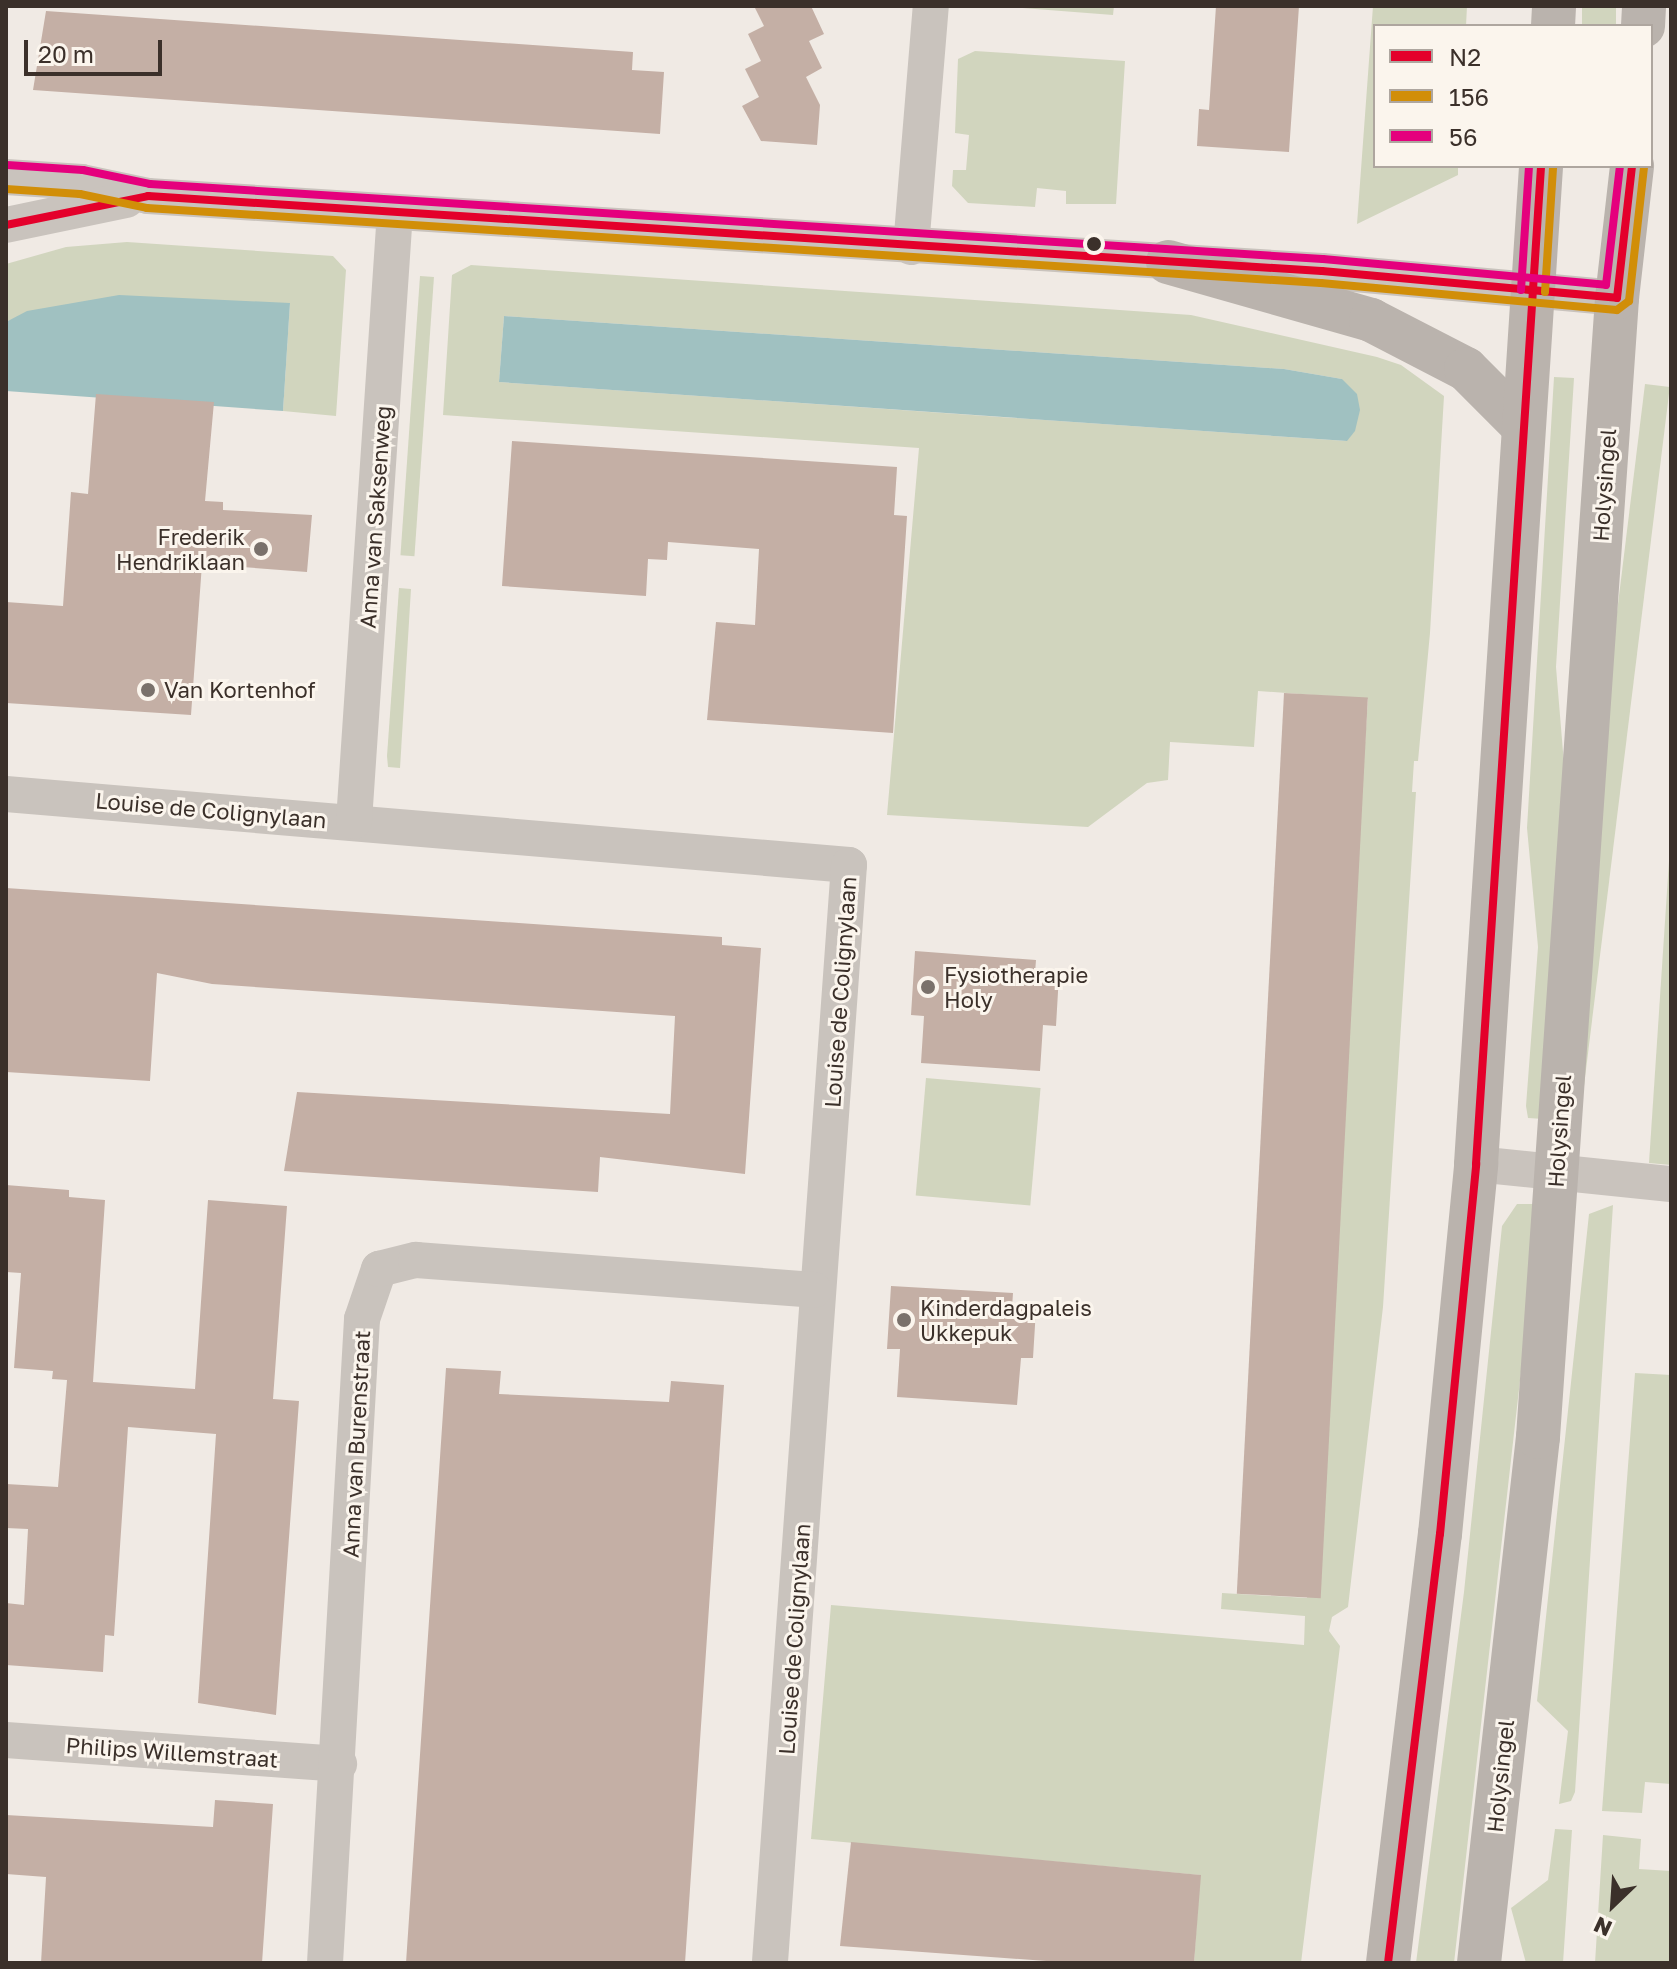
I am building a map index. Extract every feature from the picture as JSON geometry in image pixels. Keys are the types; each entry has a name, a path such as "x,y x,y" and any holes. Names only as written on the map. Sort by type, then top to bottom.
{"street":[{"path":"911,247 931,6"},
{"path":"1388,1963 1440,1534 1476,1164 1506,760 1522,425 1541,168"},
{"name":"Holysingel","path":"1479,1963 1538,1437 1617,298 1632,168"},
{"path":"6,177 82,182 148,196 1168,262 1617,298"},
{"path":"6,225 148,196"},
{"name":"Anna van Saksenweg","path":"354,821 395,212"},
{"path":"1168,262 1371,320 1466,369 1522,425"},
{"name":"Louise de Colignylaan","path":"6,794 849,865 814,1290 801,1560 770,1963"},
{"path":"1476,1164 1671,1184"},
{"name":"Anna van Burenstraat","path":"325,1963 339,1764 362,1319 379,1269 416,1260 814,1290"},
{"name":"Philips Willemstraat","path":"6,1740 339,1764"}],"green space":[{"path":"997,6 1114,6 1113,15"},
{"path":"1373,6 1467,6 1466,24 1373,24 1373,168 1458,168 1458,175 1357,224"},
{"path":"1582,6 1616,6 1616,24 1582,24"},
{"path":"975,51 1125,61 1116,204 1066,204 1066,191 1037,188 1035,207 968,203 952,186 953,170 966,170 969,135 955,133 958,59"},
{"path":"127,242 333,256 346,270 336,416 283,411 290,303 6,321 6,264 66,247"},
{"path":"471,265 1191,315 1377,357 1401,365 1444,396 1430,633 1418,761 1414,761 1412,792 1416,792 1383,1307 1348,1607 1332,1617 1329,1631 1340,1646 1301,1963 1194,1963 1200,1875 811,1839 831,1605 1304,1645 1305,1616 1221,1609 1222,1593 1307,1598 1368,699 1258,691 1254,747 1170,742 1168,780 1147,783 1088,827 887,815 919,448 443,415 452,275","holes":["504,316 1284,369 1342,379 1346,441 499,382"]},
{"path":"420,276 434,277 414,556 400,555"},
{"path":"1554,377 1574,378 1556,667 1565,776 1544,1119 1528,1118 1526,1106 1538,947 1527,828"},
{"path":"1645,384 1670,387 1581,1114 1556,1111"},
{"path":"399,588 411,589 400,768 388,767 387,756"},
{"path":"1671,831 1671,1165 1649,1163"},
{"path":"926,1078 1041,1088 1030,1206 916,1196"},
{"path":"1517,1204 1540,1204 1454,1963 1416,1963 1464,1592 1502,1226"},
{"path":"1613,1205 1575,1792 1571,1801 1559,1804 1568,1731 1537,1701 1589,1214"},
{"path":"1635,1373 1671,1375 1671,1784 1645,1782 1642,1813 1602,1811"},
{"path":"1555,1829 1572,1830 1563,1963 1526,1963 1511,1908 1548,1880"},
{"path":"1603,1835 1641,1839 1639,1869 1671,1871 1671,1963 1595,1963"}],"water":[{"path":"119,295 290,303 283,411 6,391 6,322 27,311"},
{"path":"504,316 1284,369 1342,379 1357,394 1360,410 1355,431 1347,441 499,382"}],"building":[{"path":"754,6 811,6 824,34 809,41 822,68 806,77 820,105 817,145 761,141 742,106 759,97 745,69 761,61 748,34 764,26"},
{"path":"1216,6 1299,6 1289,152 1197,146 1199,109 1209,110"},
{"path":"46,11 633,52 632,70 664,72 660,134 33,90"},
{"path":"96,394 214,402 205,501 223,502 223,510 312,515 307,572 202,564 191,715 6,703 6,602 63,606 71,492 88,494"},
{"path":"512,441 897,467 894,515 907,516 893,733 707,720 716,622 755,625 759,549 668,542 667,560 648,559 646,596 502,586"},
{"path":"1284,693 1368,697 1321,1598 1237,1594"},
{"path":"6,888 722,937 722,945 761,948 745,1174 600,1157 598,1192 284,1171 297,1092 670,1114 675,1016 212,984 157,973 150,1081 6,1072"},
{"path":"915,951 1036,960 1035,973 1059,975 1056,1026 1043,1025 1040,1071 921,1063 924,1016 911,1015"},
{"path":"6,1185 69,1190 69,1197 105,1200 93,1382 195,1389 208,1200 287,1206 273,1399 299,1401 276,1715 198,1703 216,1434 128,1427 114,1636 105,1635 103,1672 6,1665 6,1603 24,1605 28,1529 6,1528 6,1484 58,1487 67,1380 52,1379 53,1371 14,1368 21,1273 6,1272"},
{"path":"891,1286 1013,1293 1012,1308 1036,1309 1033,1358 1021,1358 1017,1405 897,1397 900,1349 887,1349"},
{"path":"446,1368 501,1371 499,1394 669,1402 671,1381 724,1385 685,1963 406,1963"},
{"path":"215,1800 273,1804 262,1963 41,1963 46,1877 6,1874 6,1815 213,1827"},
{"path":"851,1842 1201,1875 1194,1963 1073,1963 840,1946"}],"transit line":[{"name":"56","path":"7,165 83,170 150,184 1323,259 1606,285 1620,168"},
{"name":"56","path":"1521,290 1529,168"},
{"name":"N2","path":"1388,1963 1440,1534 1476,1164 1541,168"},
{"name":"156","path":"1545,292 1553,168"},
{"name":"N2","path":"6,225 148,196 1322,271 1617,298 1632,168"},
{"name":"156","path":"6,189 80,194 147,208 1321,283 1617,310 1629,301 1644,168"}],"place":[{"name":"Frederik Hendriklaan","path":"261,549"},
{"name":"Van Kortenhof","path":"148,690"},
{"name":"Fysiotherapie Holy","path":"928,987"},
{"name":"Kinderdagpaleis Ukkepuk","path":"904,1320"}]}
